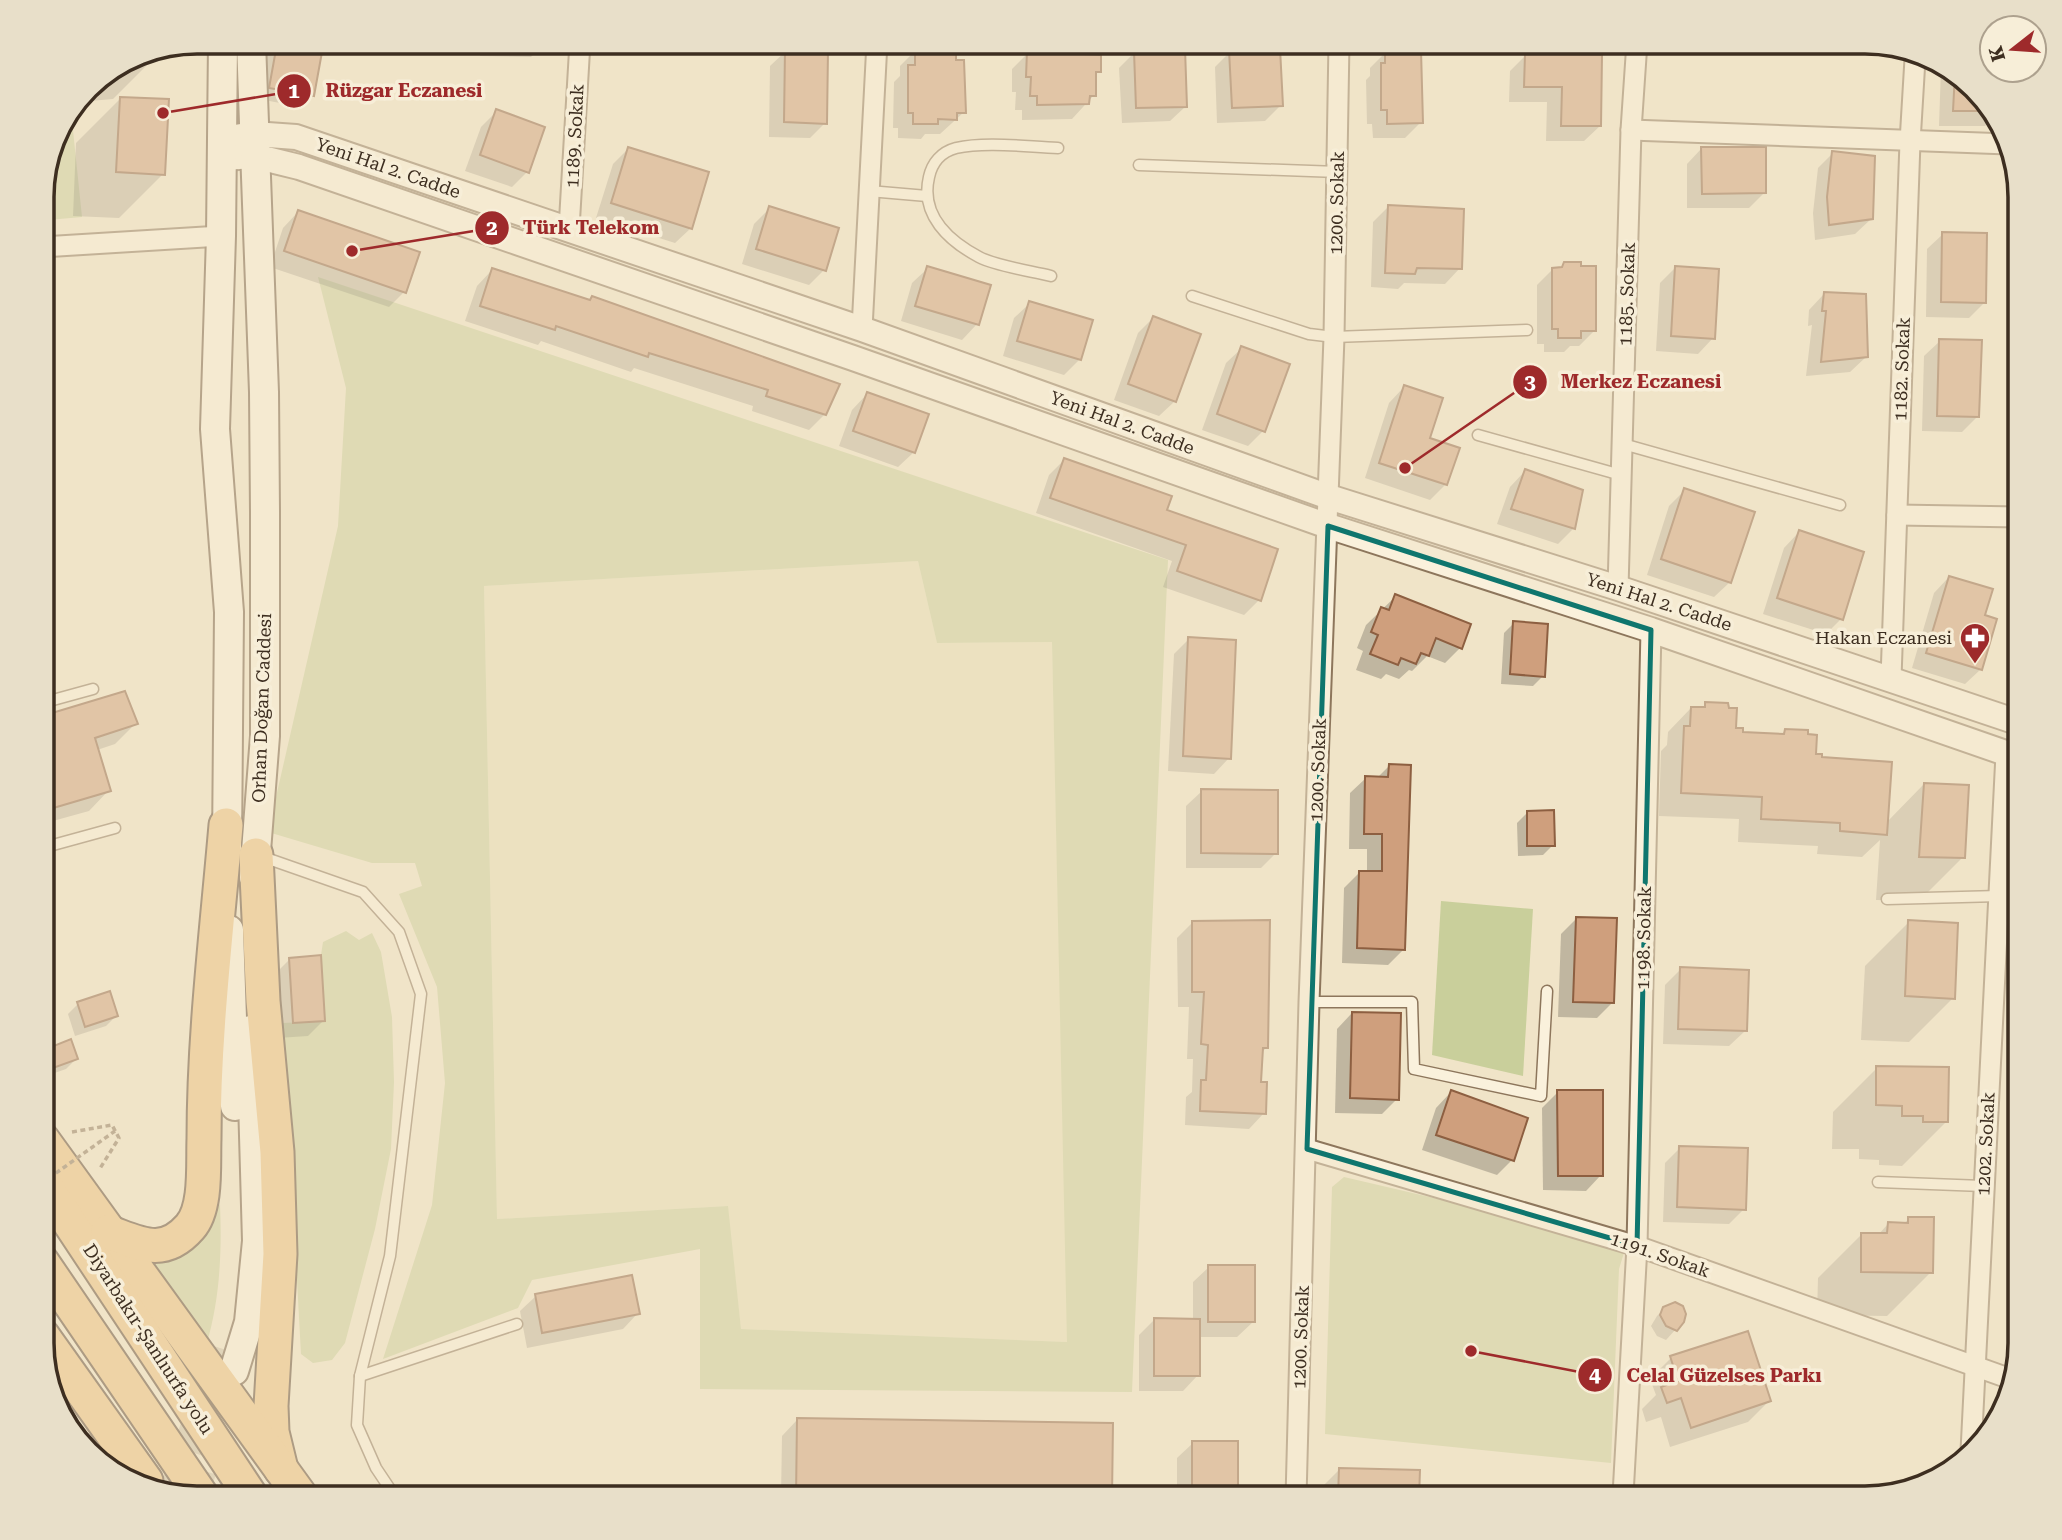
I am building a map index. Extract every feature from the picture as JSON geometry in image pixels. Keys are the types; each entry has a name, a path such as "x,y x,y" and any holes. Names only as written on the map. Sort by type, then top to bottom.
{"highway":[{"path":"108,1231 151,1247 170,1242 191,1226 200,1204 203,1181 204,1065 226,825"},
{"path":"256,855 263,1001 277,1152 281,1254 271,1432 281,1469"},
{"path":"55,1137 108,1231 293,1486"},
{"name":"Diyarbakır-Şanlıurfa yolu","path":"55,1202 244,1486"},
{"path":"55,1281 196,1486"},
{"path":"61,1380 109,1449 112,1457"},
{"path":"61,1380 139,1473"}],"main road":[{"name":"Orhan Doğan Caddesi","path":"223,55 222,236 215,429 229,612 226,825 232,1059 243,1225 242,1297 227,1359 249,1322 257,1241 251,1028 252,900 265,736 265,512 264,392 251,55"}],"street":[{"name":"1200. Sokak","path":"1296,1486 1307,1149 1308,1002 1335,337 1339,54"},
{"name":"1185. Sokak","path":"1618,588 1631,130 1636,54"},
{"name":"1189. Sokak","path":"569,229 579,55"},
{"path":"862,329 876,55"},
{"name":"1182. Sokak","path":"1891,678 1915,63"},
{"path":"1631,130 1997,144"},
{"name":"Yeni Hal 2. Cadde","path":"253,145 276,134 296,137 862,329 1329,498 1618,588 2008,719"},
{"path":"223,149 253,145 299,167 866,362 1328,526 1651,630 2008,754"},
{"path":"55,246 222,236"},
{"path":"1897,515 2008,517"},
{"name":"1198. Sokak","path":"1625,1486 1637,1246 1651,630"},
{"name":"1202. Sokak","path":"1971,1438 1999,896 2008,806"},
{"name":"1191. Sokak","path":"1307,1149 1637,1246 2003,1377"}],"lane":[{"path":"1051,276 980,258 950,237 933,219 927,196 929,178 936,159 955,148 1058,148"},
{"path":"1139,165 1338,172"},
{"path":"870,191 927,196"},
{"path":"1192,296 1310,334 1335,337 1527,330"},
{"path":"1478,435 1621,475"},
{"path":"1623,444 1840,505"},
{"path":"55,699 93,689"},
{"path":"55,844 114,828"},
{"path":"256,855 363,892 398,932 421,994 390,1256 360,1376 357,1424 376,1468 388,1486"},
{"path":"1887,899 1999,896"},
{"path":"1308,1002 1412,1002 1414,1069 1541,1096 1547,991"},
{"path":"1878,1182 1983,1186"},
{"path":"360,1376 517,1324"}],"path":[{"path":"55,1135 111,1125 119,1138"},
{"path":"55,1173 115,1131"}],"highlighted area":[{"path":"1328,526 1651,630 1637,1246 1307,1149"}],"shaded area":[{"path":"918,561 937,643 1052,642 1068,1342 741,1329 727,1206 497,1219 484,586"}],"green space":[{"path":"73,127 82,217 55,219 57,169"},
{"path":"318,277 1168,560 1132,1392 700,1389 700,1249 532,1280 518,1308 383,1359 432,1205 445,1083 437,987 399,894 422,886 415,863 372,863 268,832 338,526 346,388","holes":["918,561 937,643 1052,642 1067,1342 741,1329 728,1206 497,1219 484,586"]},
{"path":"1441,901 1533,909 1523,1076 1432,1055"},
{"path":"346,931 359,940 372,933 381,952 392,1017 394,1082 391,1149 375,1229 345,1343 332,1360 313,1363 301,1354 283,1023 325,1021 321,955 323,942"},
{"path":"1344,1177 1627,1243 1619,1269 1611,1463 1325,1434 1332,1187"},
{"path":"220,1204 219,1276 206,1346 151,1266 182,1255 200,1238"}],"building":[{"path":"1027,54 1101,55 1101,72 1096,72 1096,96 1090,96 1089,104 1037,105 1037,96 1030,96 1031,77 1026,77"},
{"path":"1134,54 1185,54 1187,107 1136,108"},
{"path":"1229,54 1280,54 1283,106 1232,108"},
{"path":"1385,54 1421,54 1423,123 1387,124 1387,110 1381,110 1381,63 1385,63"},
{"path":"1525,54 1602,55 1601,126 1561,126 1562,87 1524,87"},
{"path":"275,55 321,55 314,96 269,88"},
{"path":"785,55 828,55 827,124 784,122"},
{"path":"915,55 956,55 956,60 964,60 966,113 957,113 957,120 938,119 938,124 913,124 913,113 908,113 908,65 915,65"},
{"path":"1954,86 1979,111 1953,111"},
{"path":"120,97 169,99 165,175 116,172"},
{"path":"496,109 545,127 529,173 480,155"},
{"path":"628,147 709,172 692,229 611,203"},
{"path":"1701,147 1766,147 1766,193 1702,194"},
{"path":"1832,151 1875,156 1873,219 1829,225 1827,197"},
{"path":"1388,205 1464,209 1462,269 1417,268 1415,274 1385,273"},
{"path":"769,206 839,228 826,271 756,249"},
{"path":"298,210 420,252 406,293 284,251"},
{"path":"1942,232 1987,233 1986,303 1941,302"},
{"path":"1564,262 1581,262 1581,266 1596,266 1596,331 1581,331 1581,338 1558,338 1558,329 1552,329 1552,268 1562,267"},
{"path":"927,266 991,285 979,325 915,306"},
{"path":"1675,266 1719,269 1715,339 1671,336"},
{"path":"492,268 590,300 592,296 840,384 826,415 766,396 768,390 649,353 648,357 556,326 555,330 480,306"},
{"path":"1824,292 1866,294 1868,357 1821,362 1826,311 1822,311"},
{"path":"1029,301 1093,320 1081,360 1017,341"},
{"path":"1153,316 1201,334 1176,402 1128,384"},
{"path":"1939,339 1982,340 1979,417 1937,416"},
{"path":"1241,346 1290,364 1265,432 1217,414"},
{"path":"1404,385 1443,398 1430,438 1460,448 1447,485 1379,463"},
{"path":"867,392 929,414 915,453 853,431"},
{"path":"1064,458 1172,496 1167,510 1278,549 1261,601 1177,571 1186,545 1050,498"},
{"path":"1525,469 1583,490 1575,529 1511,509"},
{"path":"1684,488 1755,512 1731,583 1661,559"},
{"path":"1799,530 1864,552 1843,620 1777,598"},
{"path":"1949,576 1993,589 1985,615 1997,619 1982,670 1926,653"},
{"path":"1395,594 1471,624 1462,649 1436,638 1429,656 1421,653 1416,664 1401,658 1398,665 1370,654 1378,635 1371,632 1381,607 1389,610"},
{"path":"1513,621 1548,624 1545,677 1510,674"},
{"path":"1188,637 1236,640 1231,759 1183,756"},
{"path":"125,691 138,724 95,738 111,791 55,808 55,712"},
{"path":"1705,702 1728,703 1729,708 1737,708 1736,728 1743,728 1743,732 1784,734 1785,729 1808,730 1808,734 1817,735 1816,754 1822,754 1822,757 1892,762 1887,835 1840,831 1840,823 1761,819 1762,797 1681,793 1684,726 1690,726 1691,707 1705,707"},
{"path":"1389,764 1411,765 1405,950 1357,948 1359,871 1382,871 1382,834 1364,834 1365,776 1388,777"},
{"path":"1924,783 1969,785 1965,858 1919,857"},
{"path":"1201,789 1278,790 1278,854 1201,853"},
{"path":"1554,810 1555,846 1527,846 1527,811"},
{"path":"1576,917 1617,918 1614,1003 1573,1002"},
{"path":"1270,920 1268,1048 1263,1048 1261,1082 1267,1082 1266,1114 1200,1111 1201,1080 1206,1080 1208,1045 1201,1044 1204,992 1192,992 1192,921"},
{"path":"1908,920 1958,923 1955,999 1905,996"},
{"path":"321,955 325,1021 293,1023 289,958"},
{"path":"1680,967 1749,970 1747,1031 1678,1029"},
{"path":"110,991 118,1016 85,1027 77,1002"},
{"path":"1352,1012 1401,1013 1399,1100 1350,1098"},
{"path":"71,1039 78,1059 55,1067 55,1045"},
{"path":"1876,1066 1949,1067 1948,1122 1923,1122 1923,1116 1902,1116 1902,1106 1876,1105"},
{"path":"1451,1090 1528,1118 1514,1161 1436,1135"},
{"path":"1557,1090 1603,1090 1603,1176 1558,1176"},
{"path":"1679,1146 1748,1148 1746,1210 1677,1207"},
{"path":"1908,1217 1934,1217 1933,1273 1861,1272 1861,1233 1887,1233 1888,1222 1908,1223"},
{"path":"1208,1265 1255,1265 1255,1322 1208,1322"},
{"path":"632,1275 640,1314 542,1333 535,1294"},
{"path":"1675,1302 1683,1306 1686,1314 1677,1331 1666,1326 1660,1315 1663,1307"},
{"path":"1154,1318 1200,1319 1200,1376 1154,1376"},
{"path":"1748,1331 1771,1401 1691,1428 1681,1398 1667,1403 1661,1387 1678,1381 1670,1356"},
{"path":"797,1418 1113,1423 1112,1486 796,1486"},
{"path":"1192,1441 1238,1441 1238,1486 1192,1486"},
{"path":"1339,1468 1420,1470 1419,1486 1338,1486"}],"tunnel":[{"path":"176,1484 220,1348"},
{"path":"197,1486 231,1380"}],"place":[{"name":"Rüzgar Eczanesi","path":"163,113"},
{"name":"Türk Telekom","path":"352,251"},
{"name":"Merkez Eczanesi","path":"1405,468"},
{"name":"Hakan Eczanesi","path":"1975,665"},
{"name":"Celal Güzelses Parkı","path":"1471,1351"}]}
